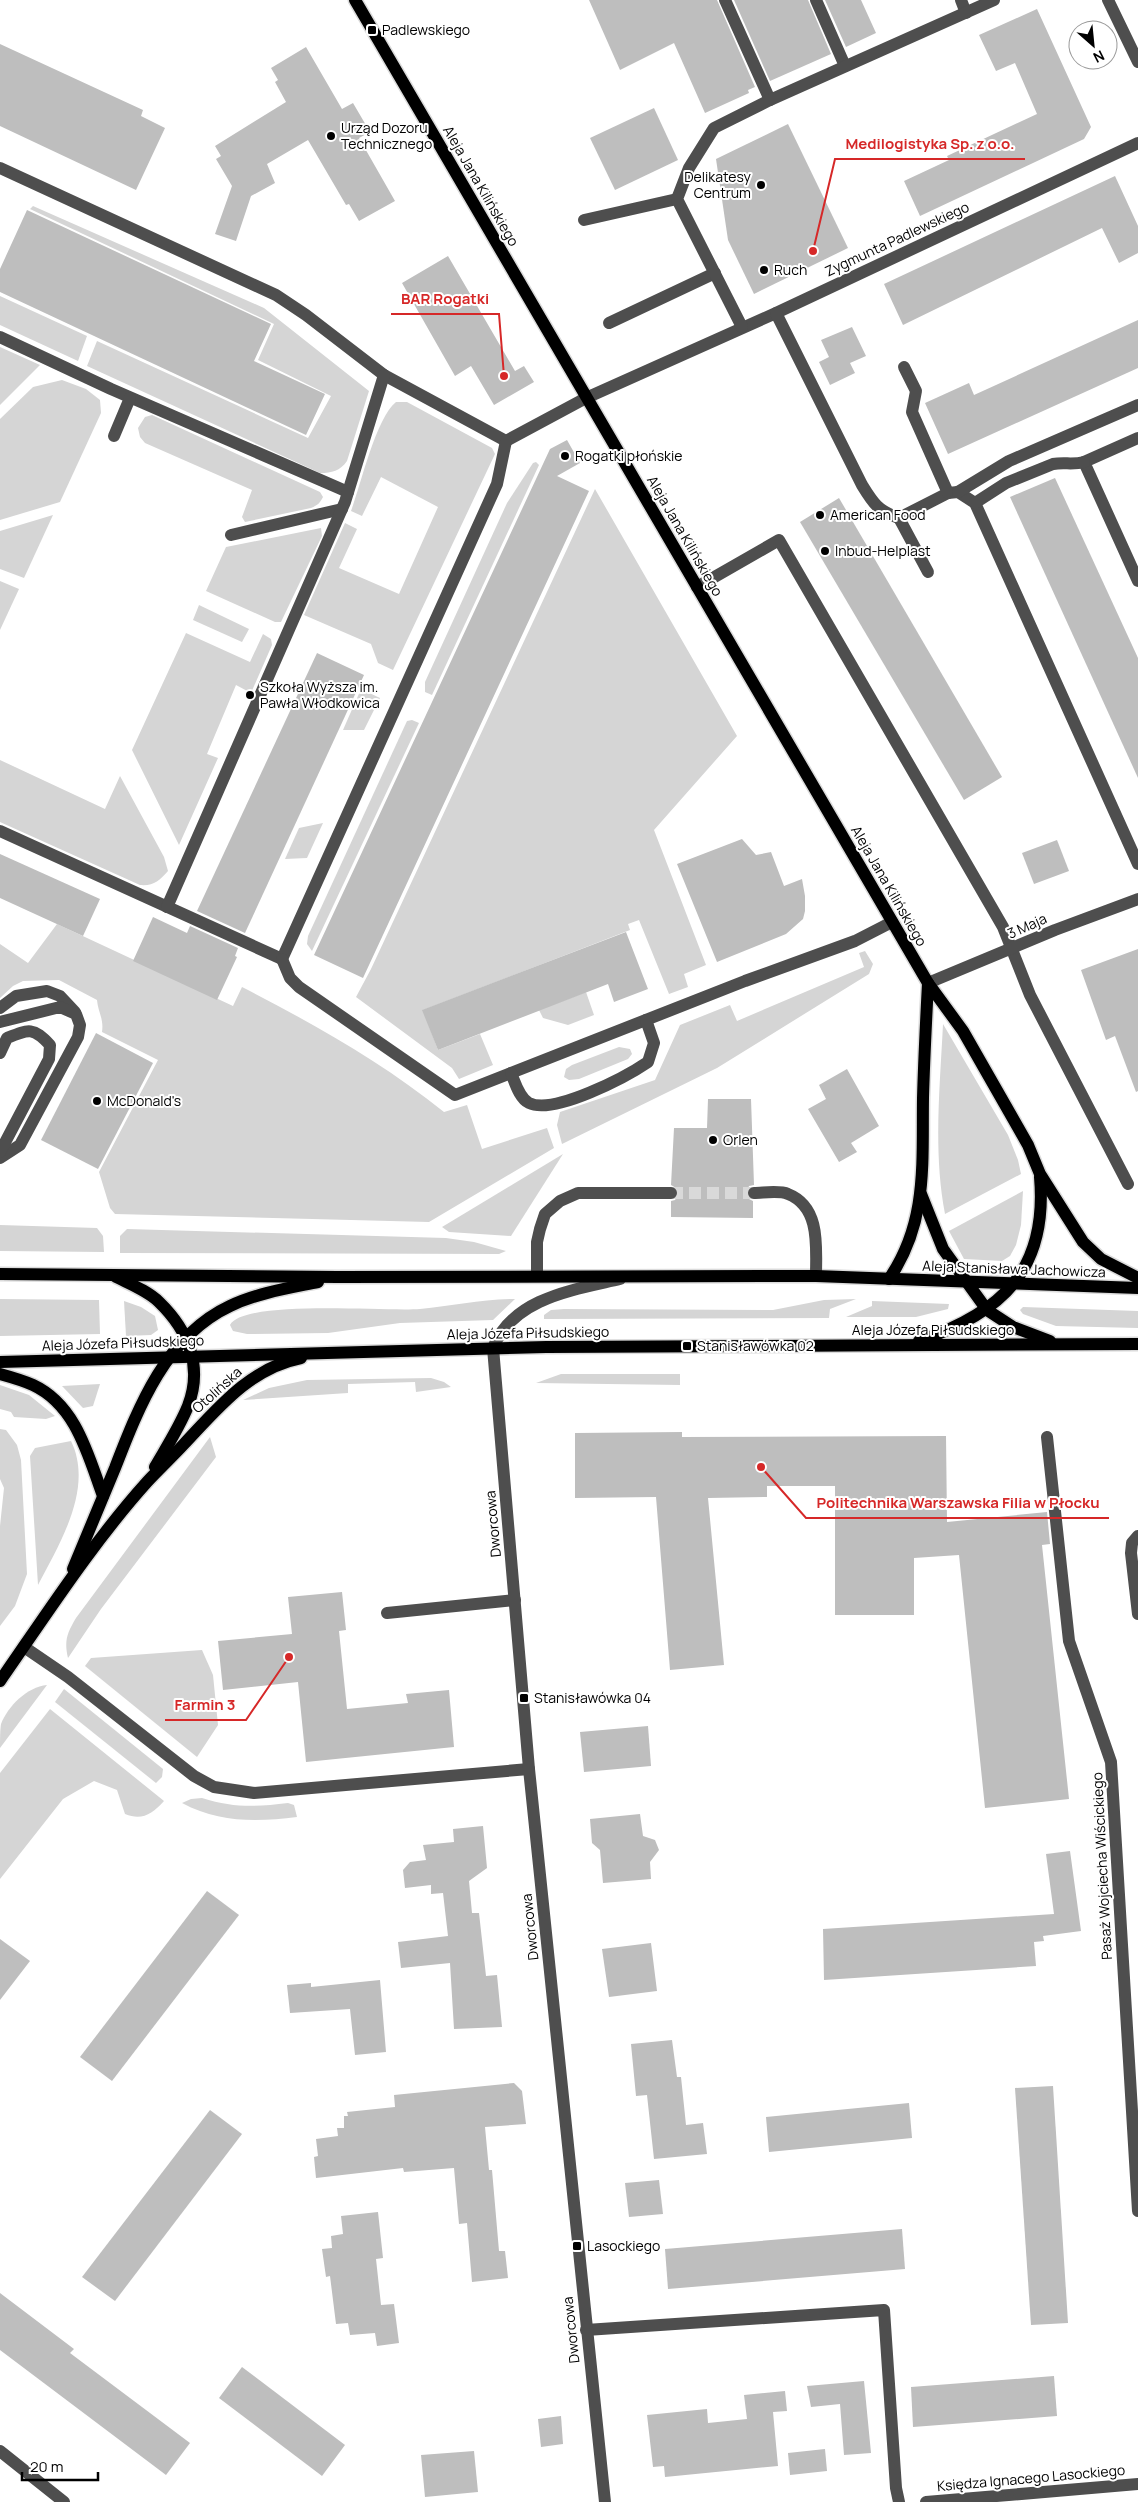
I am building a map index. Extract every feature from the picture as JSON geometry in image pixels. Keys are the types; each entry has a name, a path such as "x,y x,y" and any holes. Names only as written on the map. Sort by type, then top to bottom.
{"main road":[{"name":"Aleja Jana Kilińskiego","path":"355,0 928,984 964,1030 1028,1145 1040,1174"},
{"path":"0,1274 337,1277 639,1275 816,1276 889,1279 904,1257 914,1231 921,1194 924,1045 928,984"},
{"path":"1040,1174 1083,1242 1102,1259 1138,1278"},
{"path":"910,1345 941,1334 987,1310 1013,1285 1027,1262 1038,1232 1042,1197 1040,1174"},
{"path":"921,1194 943,1249 987,1310 1013,1327 1056,1344 1138,1344"},
{"name":"Otolińska","path":"113,1275 158,1301 186,1337 194,1356 193,1383 188,1407 146,1483"},
{"name":"Otolińska","path":"67,1584 139,1408 170,1357 186,1337 201,1324 230,1306 266,1293 337,1277"},
{"name":"Aleja Stanisława Jachowicza","path":"889,1279 1013,1285 1138,1288"},
{"name":"Aleja Józefa Piłsudskiego","path":"0,1362 493,1348 1056,1344"},
{"name":"Otolińska","path":"0,1681 67,1584 146,1483 217,1408 260,1373 293,1360 328,1353"},
{"path":"0,1374 34,1386 58,1404 72,1420 103,1496"}],"street":[{"path":"726,0 770,100"},
{"path":"816,0 845,66"},
{"path":"960,0 966,12"},
{"path":"742,327 677,199 689,168 714,128 770,100 994,0"},
{"path":"1108,0 1138,62"},
{"name":"Zygmunta Padlewskiego","path":"506,441 586,398 776,313 1138,143"},
{"path":"0,168 276,295 306,315 384,375 506,441 497,484 282,959"},
{"path":"584,220 677,199"},
{"path":"609,323 714,272"},
{"path":"776,313 871,500 884,513 899,518 953,493 1008,461 1138,405"},
{"path":"0,337 130,398 348,492"},
{"path":"904,367 916,391 912,412 953,493 975,503 1138,864"},
{"path":"167,907 342,509 384,375"},
{"path":"114,436 130,398"},
{"path":"975,503 1006,483 1053,464 1061,462 1073,465 1137,443"},
{"path":"1084,462 1138,581"},
{"path":"231,536 342,509"},
{"path":"899,518 928,572"},
{"path":"697,587 779,540 1003,927 1030,995 1128,1184"},
{"path":"0,831 282,959 290,978 299,987 455,1095 855,941 892,922"},
{"name":"3 Maja","path":"928,984 1138,899"},
{"path":"0,1008 16,996 47,991 60,996 76,1014 80,1025 78,1037 20,1145 0,1158"},
{"path":"0,1022 60,1007 76,1014"},
{"path":"511,1073 520,1094 528,1103 543,1105 564,1101 603,1087 648,1062 654,1043 646,1020"},
{"path":"0,1053 7,1038 25,1030 38,1032 50,1045 49,1059 0,1152"},
{"path":"536,1275 537,1242 540,1228 545,1214 560,1201 578,1194 671,1193"},
{"path":"754,1193 788,1193 800,1202 809,1214 815,1226 816,1276"},
{"path":"493,1348 502,1330 532,1306 565,1292 639,1275"},
{"name":"Dworcowa","path":"493,1348 495,1389 529,1769 604,2502"},
{"name":"Pasaż Wojciecha Wiścickiego","path":"1047,1437 1069,1641 1111,1762 1138,2210"},
{"path":"1138,1536 1132,1543 1131,1553 1138,1614"},
{"path":"387,1613 515,1600"},
{"path":"24,1648 68,1677 194,1776 214,1787 230,1791 279,1792 529,1769"},
{"path":"586,2330 884,2310 896,2488 899,2502"},
{"path":"0,2451 64,2502"},
{"name":"Księdza Ignacego Lasockiego","path":"926,2502 1138,2484"}],"shaded area":[{"path":"33,206 264,308 369,391 347,461 335,471 320,473 87,366 97,341 308,438 331,396 258,360 274,324 30,209"},
{"path":"0,296 87,336 78,361 0,325"},
{"path":"0,347 40,365 0,405"},
{"path":"62,380 86,389 100,400 101,413 60,502 0,520 0,419 33,387"},
{"path":"396,402 407,402 492,448 495,454 393,670 378,663 371,644 304,615 345,523 357,529 339,568 399,594 438,507 381,477 362,516 351,511 376,436 389,410"},
{"path":"152,415 320,492 323,497 318,504 311,508 245,522 242,517 252,490 145,443 140,437 138,428 145,417"},
{"path":"536,462 539,465 432,695 425,692 425,682 507,503 533,463"},
{"path":"595,489 737,736 654,830 706,965 684,974 688,987 669,994 639,920 628,924 630,930 423,1010 438,1050 480,1034 493,1065 459,1079 452,1068 356,997 371,969"},
{"path":"53,515 24,578 0,569 0,531"},
{"path":"321,528 322,536 281,622 275,622 206,591 226,547"},
{"path":"0,581 19,589 0,630"},
{"path":"199,605 249,629 242,642 193,620"},
{"path":"186,633 250,662 263,634 271,639 272,645 251,693 236,685 207,754 218,758 179,845 132,750"},
{"path":"361,689 380,698 364,730 343,730"},
{"path":"412,720 419,723 312,951 307,944 308,936 407,721"},
{"path":"0,760 105,809 120,776 164,857 168,871 156,882 149,885 140,885 0,822"},
{"path":"323,823 307,858 285,859 299,828"},
{"path":"57,924 233,1006 242,987 346,1044 396,1076 444,1112 467,1105 482,1149 547,1128 554,1148 429,1222 115,1214 110,1208 99,1172 158,1060 102,1032 97,1000 59,980 23,981 13,986 0,998 0,944 28,963"},
{"path":"865,951 873,964 869,974 717,1068 562,1144 557,1125 560,1112 655,1080 680,1025 730,1005 737,1021 864,967 859,953"},
{"path":"586,992 594,1015 568,1025 543,1018 539,1010"},
{"path":"943,1024 1008,1135 1018,1160 1021,1174 945,1214 941,1191 938,1143"},
{"path":"619,1047 630,1049 632,1054 628,1059 579,1079 569,1080 564,1077 566,1069 572,1065"},
{"path":"563,1154 511,1236 449,1232 442,1227"},
{"path":"1023,1191 1021,1225 1016,1245 1010,1256 1002,1261 964,1259 949,1231"},
{"path":"0,1225 97,1228 103,1236 104,1252 0,1251"},
{"path":"127,1229 446,1238 474,1242 506,1251 499,1254 120,1253 120,1236"},
{"path":"0,1299 99,1300 100,1334 0,1336"},
{"path":"515,1299 493,1320 400,1323 328,1333 247,1334 233,1331 230,1325 241,1317 261,1312 288,1309 420,1309 479,1301"},
{"path":"856,1299 830,1309 829,1318 544,1319 544,1315 551,1310 564,1309 773,1310 824,1300"},
{"path":"124,1301 141,1307 155,1316 158,1330 151,1335 126,1336"},
{"path":"872,1301 949,1304 948,1309 916,1317 846,1317 872,1306"},
{"path":"1023,1307 1138,1311 1138,1328 1056,1326 1023,1314 1020,1310"},
{"path":"561,1374 680,1374 680,1385 536,1383"},
{"path":"431,1378 444,1382 451,1387 416,1392 415,1382 348,1384 348,1393 243,1400 269,1388 307,1380"},
{"path":"100,1384 93,1406 83,1408 62,1386"},
{"path":"0,1385 29,1395 55,1416 46,1419 14,1417 11,1412 0,1409"},
{"path":"0,1429 6,1430 17,1445 21,1460 27,1574 15,1606 0,1626 0,1526 4,1488 0,1479"},
{"path":"210,1437 216,1457 101,1609 68,1658 67,1637 76,1618"},
{"path":"71,1441 77,1459 79,1477 76,1496 64,1533 38,1585 30,1456 35,1448"},
{"path":"202,1650 213,1675 218,1725 197,1757 85,1666 91,1658"},
{"path":"47,1685 0,1748 1,1724 13,1704 32,1689"},
{"path":"64,1689 163,1769 162,1777 156,1783 55,1702"},
{"path":"50,1709 164,1801 151,1813 137,1817 131,1816 125,1814 117,1790 94,1781 63,1799 0,1879 0,1773"},
{"path":"202,1798 224,1804 245,1806 288,1803 294,1805 297,1817 267,1820 224,1818 196,1810 182,1803 191,1799"}],"building":[{"path":"589,0 717,0 755,87 748,90 749,93 705,113 674,43 620,70"},
{"path":"734,0 808,0 831,54 770,81"},
{"path":"825,0 861,0 876,33 846,47"},
{"path":"1037,9 1091,127 1084,139 920,216 904,181 949,160 947,156 1037,114 1015,63 996,71 979,35"},
{"path":"0,44 143,110 141,116 165,128 136,190 0,126"},
{"path":"306,47 342,109 353,103 370,132 359,138 395,201 359,221 349,204 346,205 308,140 267,164 275,183 251,196 236,241 215,234 232,186 216,159 221,156 215,146 286,102 275,82 278,80 271,68"},
{"path":"654,108 678,160 615,190 590,138"},
{"path":"788,124 848,248 754,294 728,240 716,159"},
{"path":"1115,176 1138,226 1138,253 1119,263 1102,228 903,325 884,284"},
{"path":"27,210 271,324 254,361 325,394 306,435 0,292 0,269"},
{"path":"448,256 515,371 524,366 534,382 494,405 471,366 455,376 402,283"},
{"path":"1138,320 1138,368 948,454 925,403 969,383 974,395"},
{"path":"852,327 866,356 850,363 855,373 830,385 819,362 829,357 821,340"},
{"path":"567,440 580,463 557,476 589,491 363,978 314,955 550,449"},
{"path":"1055,478 1138,658 1138,778 1010,497"},
{"path":"839,498 1002,777 964,800 800,522"},
{"path":"317,653 364,675 245,933 197,911"},
{"path":"742,839 756,855 771,852 784,886 802,879 805,911 803,919 786,934 717,962 677,864"},
{"path":"1057,840 1069,871 1034,884 1022,853"},
{"path":"0,854 100,899 83,936 0,898"},
{"path":"153,917 187,933 190,926 238,948 235,956 237,957 217,1000 133,961"},
{"path":"626,932 648,989 614,1002 608,984 438,1050 422,1010"},
{"path":"1138,949 1138,1091 1136,1092 1115,1036 1106,1040 1081,970"},
{"name":"McDonald's","path":"96,1033 153,1063 98,1169 41,1140"},
{"path":"847,1069 879,1126 851,1143 857,1152 839,1162 808,1109 826,1099 819,1085"},
{"path":"708,1099 751,1099 754,1185 749,1186 746,1193 747,1198 753,1201 753,1218 671,1217 671,1201 675,1200 679,1193 678,1189 671,1185 674,1128 707,1128"},
{"path":"682,1432 682,1437 946,1436 947,1522 1047,1512 1050,1544 1042,1545 1069,1799 985,1808 959,1555 914,1558 914,1615 835,1615 835,1486 767,1486 767,1497 708,1498 724,1665 670,1670 656,1497 575,1498 575,1433"},
{"path":"342,1592 346,1630 339,1631 347,1709 408,1703 406,1694 449,1690 454,1747 306,1762 298,1682 223,1690 218,1641 292,1634 288,1597"},
{"path":"648,1726 651,1766 584,1772 580,1732"},
{"path":"640,1814 643,1836 655,1840 659,1850 650,1862 651,1879 603,1883 600,1850 592,1843 590,1819"},
{"path":"483,1826 487,1868 469,1881 472,1913 479,1913 486,1976 497,1975 502,2027 454,2029 450,1963 401,1968 398,1942 448,1936 443,1893 431,1894 431,1885 405,1888 403,1870 410,1862 426,1860 423,1845 454,1842 453,1829"},
{"path":"1070,1851 1081,1931 1043,1936 1044,1941 1034,1942 1036,1966 824,1980 823,1929 1054,1914 1046,1854"},
{"path":"207,1891 239,1915 112,2081 80,2057"},
{"path":"0,1939 30,1961 0,2000"},
{"path":"651,1943 657,1991 609,1997 602,1949"},
{"path":"380,1980 386,2052 355,2055 350,2009 290,2013 287,1985 311,1983 311,1987"},
{"path":"672,2040 677,2077 681,2077 686,2125 703,2123 707,2154 654,2159 647,2095 636,2096 631,2044"},
{"path":"514,2083 522,2091 526,2124 485,2127 489,2170 492,2170 499,2251 505,2251 508,2278 472,2282 467,2223 459,2224 454,2168 404,2172 403,2168 316,2178 314,2157 318,2156 316,2139 338,2136 337,2128 344,2128 344,2116 348,2116 347,2112 395,2107 394,2095"},
{"path":"1053,2086 1068,2323 1031,2325 1015,2088"},
{"path":"909,2103 912,2138 769,2152 766,2117"},
{"path":"210,2110 242,2134 115,2301 82,2277"},
{"path":"659,2180 663,2214 629,2217 625,2183"},
{"path":"378,2212 383,2258 376,2259 381,2305 394,2304 399,2343 377,2346 375,2333 350,2335 348,2323 336,2324 330,2276 326,2277 322,2249 332,2248 331,2236 343,2234 341,2216"},
{"path":"902,2229 905,2269 668,2289 665,2249"},
{"path":"0,2293 74,2349 70,2353 190,2443 166,2475 0,2350"},
{"path":"242,2367 345,2445 322,2476 219,2398"},
{"path":"1054,2376 1057,2416 913,2427 911,2387"},
{"path":"864,2381 871,2453 844,2455 840,2404 811,2407 807,2386"},
{"path":"785,2391 787,2411 773,2412 778,2466 665,2477 664,2466 653,2467 647,2415 707,2409 708,2423 747,2419 744,2395"},
{"path":"561,2416 563,2444 541,2447 538,2419"},
{"path":"825,2449 827,2471 790,2475 788,2453"},
{"path":"474,2451 478,2492 425,2497 421,2455"}],"tunnel":[{"path":"671,1193 754,1193"}],"place":[{"name":"Padlewskiego","path":"372,30"},
{"name":"Urząd Dozoru Technicznego","path":"331,136"},
{"name":"Delikatesy Centrum","path":"761,185"},
{"name":"Medilogistyka Sp. z o.o.","path":"813,251"},
{"name":"Ruch","path":"764,270"},
{"name":"BAR Rogatki","path":"504,376"},
{"name":"Rogatki płońskie","path":"565,456"},
{"name":"American Food","path":"820,515"},
{"name":"Inbud-Helplast","path":"825,551"},
{"name":"Szkoła Wyższa im. Pawła Włodkowica","path":"250,695"},
{"name":"McDonald's","path":"97,1101"},
{"name":"Orlen","path":"713,1140"},
{"name":"Stanisławówka 02","path":"687,1346"},
{"name":"Politechnika Warszawska Filia w Płocku","path":"761,1467"},
{"name":"Farmin 3","path":"289,1657"},
{"name":"Stanisławówka 04","path":"524,1698"},
{"name":"Lasockiego","path":"577,2246"}]}
